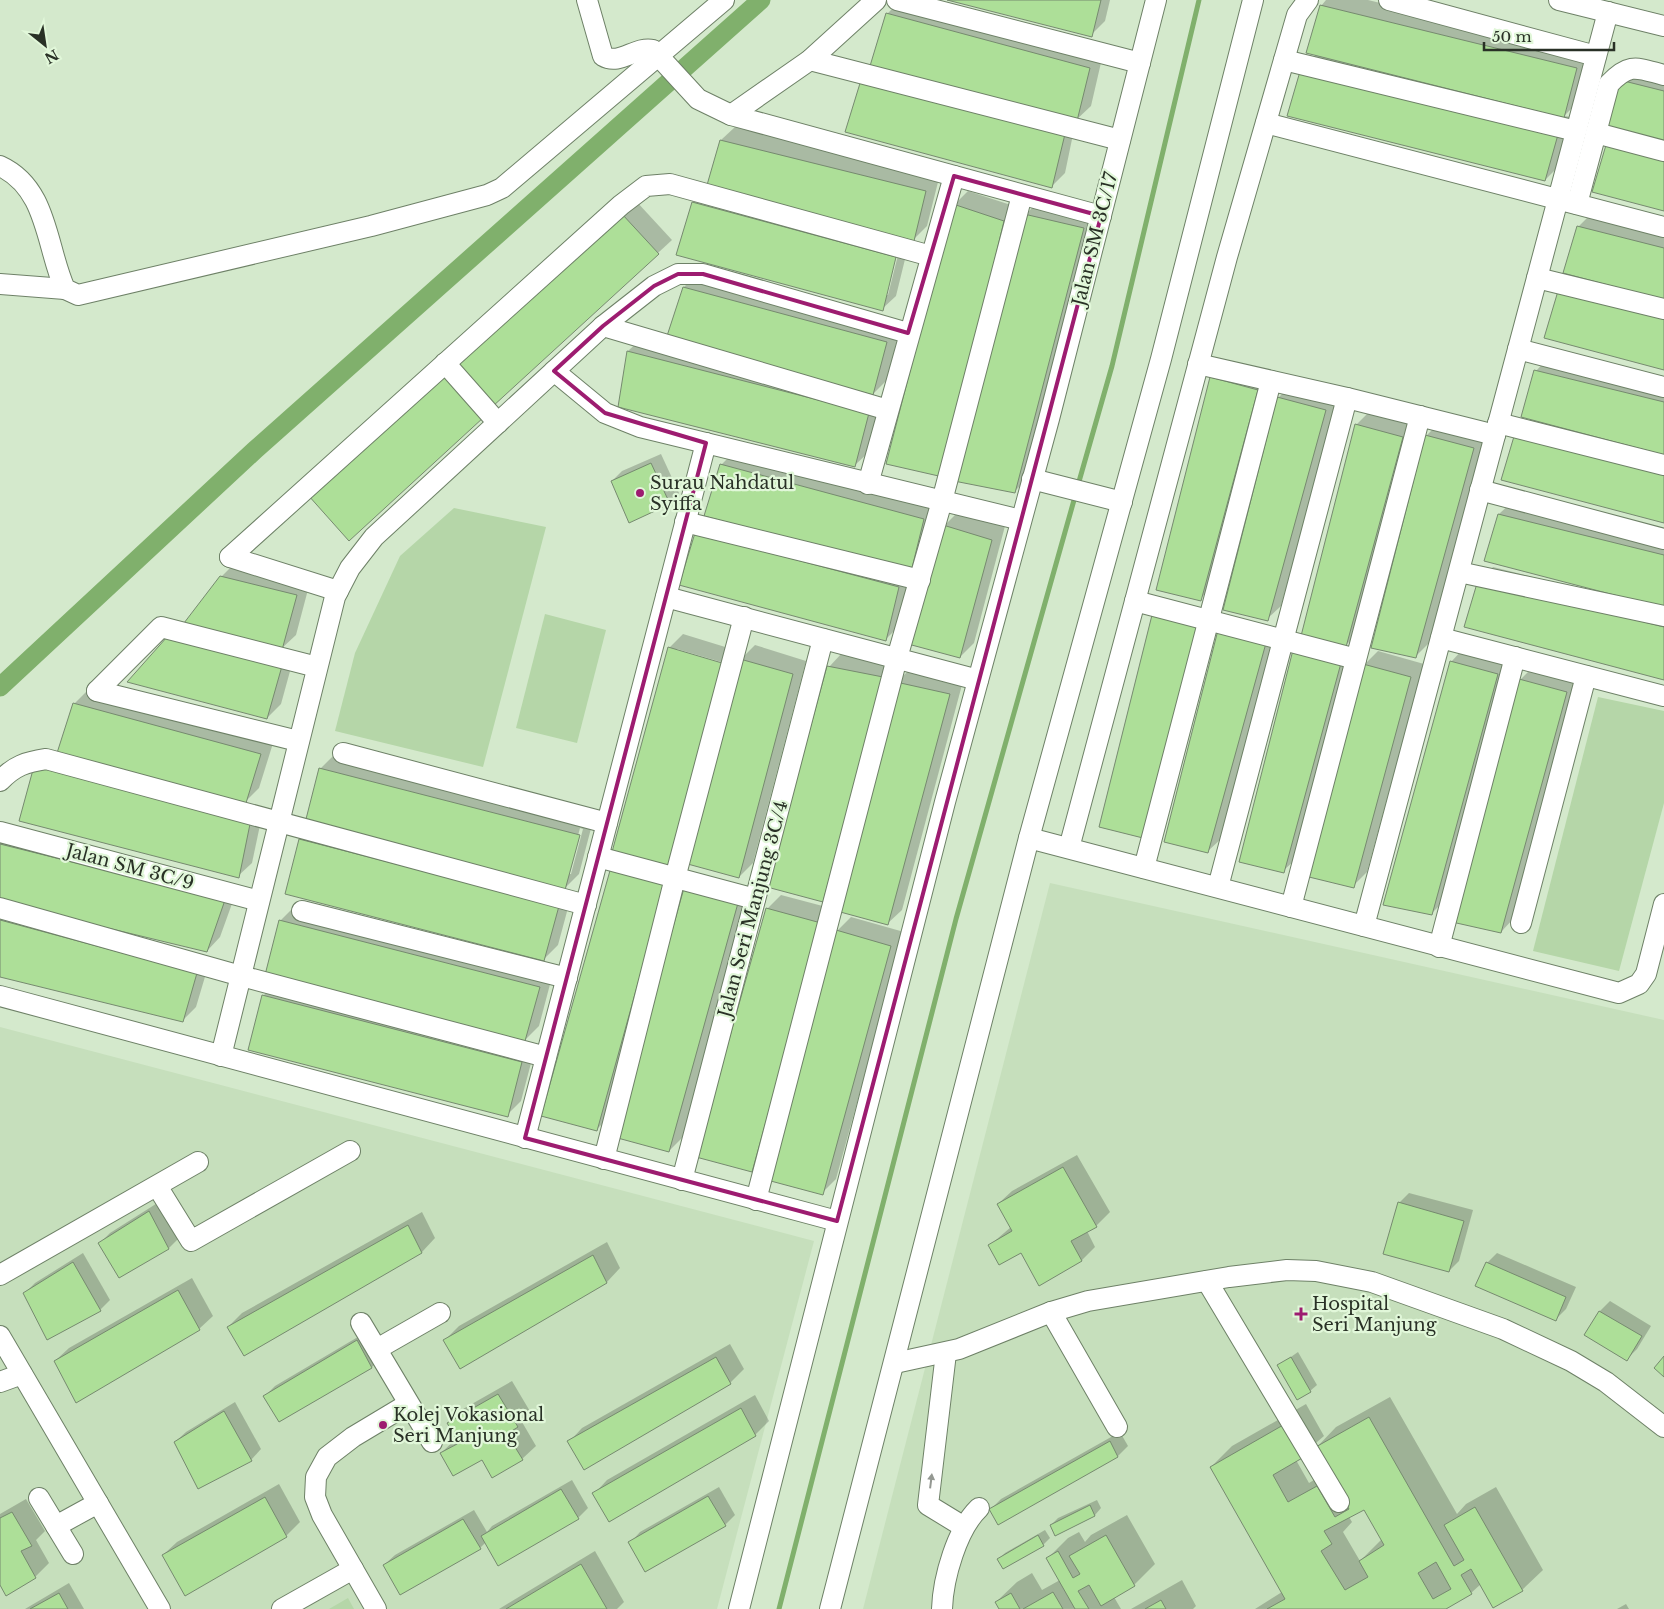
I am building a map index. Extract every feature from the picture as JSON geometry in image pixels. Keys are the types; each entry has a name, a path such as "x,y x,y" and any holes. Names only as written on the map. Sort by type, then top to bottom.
{"street":[{"path":"587,0 603,56 616,60 646,48 653,50 698,99 731,115 1100,216"},
{"path":"0,284 65,289 78,295 371,226 487,195 502,188 664,61 724,0"},
{"path":"731,115 810,60 876,0"},
{"path":"897,0 1140,63"},
{"name":"Jalan SM 3C/17","path":"739,1609 978,680 1156,0"},
{"path":"830,1609 1029,838 1161,359 1253,0"},
{"path":"1069,848 1198,364 1297,15 1308,0"},
{"path":"1389,0 1596,56"},
{"path":"1559,0 1664,26"},
{"path":"1364,926 1608,12"},
{"path":"810,60 1120,140"},
{"path":"1284,60 1576,131"},
{"path":"1577,204 1609,84 1622,71 1638,68 1664,75"},
{"path":"1266,123 1664,227"},
{"path":"1596,133 1664,151"},
{"path":"0,166 11,172 27,187 43,216 57,270 65,289"},
{"path":"868,484 908,333 954,176"},
{"path":"338,591 230,557 622,205 646,186 670,184 931,256"},
{"path":"756,1200 1022,195"},
{"path":"221,1056 298,741 338,591 350,568 374,537 603,326 654,286 678,274 703,274 908,333"},
{"path":"1537,278 1664,309"},
{"path":"603,326 888,410"},
{"path":"1518,349 1664,387"},
{"path":"445,364 498,423"},
{"path":"1198,364 1420,416 1497,429 1664,465"},
{"path":"554,372 605,414 640,427 1021,520"},
{"path":"1144,868 1271,380"},
{"path":"1218,887 1347,398"},
{"path":"1291,907 1420,416"},
{"path":"525,1138 706,443"},
{"path":"1032,479 1122,502"},
{"path":"1480,490 1664,539"},
{"path":"685,522 920,580"},
{"path":"1459,572 1664,616"},
{"path":"666,597 978,680"},
{"path":"1135,601 1356,659"},
{"path":"604,1159 674,878 744,618"},
{"path":"298,741 97,691 162,628 317,667"},
{"path":"1441,638 1664,696"},
{"name":"Jalan Seri Manjung 3C/4","path":"682,1180 823,639"},
{"path":"1439,947 1515,657"},
{"path":"1521,923 1586,676"},
{"path":"343,753 607,823"},
{"path":"0,780 9,771 26,762 46,759 586,904"},
{"name":"Jalan SM 3C/9","path":"0,832 259,901"},
{"path":"1029,838 1619,994 1639,984 1646,974 1664,904"},
{"path":"598,857 755,899"},
{"path":"0,908 241,976 546,1056"},
{"path":"302,911 567,978"},
{"path":"0,996 838,1222"},
{"path":"157,1186 192,1241 350,1152"},
{"path":"0,1275 198,1162"},
{"path":"895,1363 946,1353 1051,1312 1088,1301 1207,1281 1288,1270 1316,1271 1372,1282 1503,1329 1571,1361 1606,1382 1664,1427"},
{"path":"1207,1281 1339,1502"},
{"path":"1051,1312 1117,1426"},
{"path":"376,1349 440,1313"},
{"path":"361,1323 432,1442"},
{"path":"0,1336 160,1609"},
{"path":"946,1353 928,1505 964,1526"},
{"path":"0,1382 22,1374"},
{"path":"376,1609 315,1497 316,1478 327,1457 353,1437 408,1404"},
{"path":"39,1498 73,1554"},
{"path":"56,1526 98,1503"},
{"path":"942,1609 952,1562 964,1526 979,1508"},
{"path":"282,1609 353,1569"}],"highlighted area":[{"path":"954,176 1101,216 837,1221 525,1138 706,443 605,413 554,371 603,326 654,286 678,274 703,274 908,333"}],"shaded area":[{"path":"454,508 546,527 483,767 335,731 355,653 400,556"},
{"path":"545,614 606,630 577,743 516,728"},
{"path":"1598,697 1664,711 1664,803 1619,971 1533,951"},
{"name":"Hospital Seri Manjung","path":"1050,883 1664,1020 1664,1609 863,1609"},
{"name":"Kolej Vokasional Seri Manjung","path":"0,1027 814,1241 717,1609 0,1609"},
{"path":"348,1598 354,1609 329,1609"}],"building":[{"path":"947,0 1101,0 1092,37"},
{"path":"1320,5 1577,68 1564,118 1306,53"},
{"path":"886,13 1090,68 1077,121 870,66"},
{"path":"1301,68 1559,131 1545,181 1287,116"},
{"path":"861,80 1065,134 1052,188 845,132"},
{"path":"1620,80 1664,91 1664,143 1606,127"},
{"path":"720,140 926,191 914,241 707,185"},
{"path":"1606,145 1664,159 1664,211 1592,192"},
{"path":"692,202 896,257 883,311 676,255"},
{"path":"953,204 1004,221 943,477 886,464"},
{"path":"622,214 659,254 492,407 455,365"},
{"path":"1024,214 1084,228 1015,493 954,481"},
{"path":"1577,226 1664,248 1664,300 1563,273"},
{"path":"683,287 887,342 873,395 666,339"},
{"path":"1558,291 1664,317 1664,370 1544,338"},
{"path":"627,351 869,413 855,467 618,407"},
{"path":"1534,370 1664,402 1664,455 1521,417"},
{"path":"444,371 484,417 349,541 308,495"},
{"path":"1210,377 1258,390 1201,601 1156,590"},
{"path":"1277,397 1326,410 1268,621 1223,610"},
{"path":"1355,424 1403,437 1346,647 1301,636"},
{"path":"1515,433 1664,470 1664,523 1501,480"},
{"path":"1425,435 1474,448 1416,658 1371,648"},
{"name":"Surau Nahdatul Syiffa","path":"651,463 670,504 629,523 611,481"},
{"path":"720,464 924,519 911,572 704,516"},
{"path":"1498,514 1664,555 1664,608 1484,561"},
{"path":"943,525 992,540 960,658 908,644"},
{"path":"695,533 899,587 886,641 679,585"},
{"path":"220,576 297,595 282,650 184,623"},
{"path":"1478,580 1664,627 1664,680 1464,627"},
{"path":"1152,615 1201,628 1143,838 1099,827"},
{"path":"1218,630 1266,643 1208,853 1164,842"},
{"path":"167,637 282,666 267,719 127,682"},
{"path":"668,647 722,663 668,867 612,852"},
{"path":"1293,650 1341,663 1284,873 1239,862"},
{"path":"740,659 793,674 739,878 684,863"},
{"path":"1450,661 1498,674 1432,915 1383,905"},
{"path":"1363,664 1411,677 1354,888 1309,877"},
{"path":"827,666 883,677 823,902 767,887"},
{"path":"1519,679 1567,692 1501,933 1452,922"},
{"path":"896,682 950,694 888,925 833,910"},
{"path":"73,703 261,754 246,803 57,753"},
{"path":"34,766 250,824 239,878 19,821"},
{"path":"319,768 580,835 565,890 305,823"},
{"path":"299,839 559,906 544,961 285,894"},
{"path":"0,844 225,900 207,952 0,902"},
{"path":"611,867 666,882 597,1131 541,1116"},
{"path":"684,888 738,903 669,1152 614,1137"},
{"path":"766,908 821,923 752,1172 696,1157"},
{"path":"0,920 197,973 183,1022 0,977"},
{"path":"279,920 540,987 525,1041 265,975"},
{"path":"836,930 891,946 823,1195 767,1180"},
{"path":"262,995 522,1062 508,1117 248,1050"},
{"path":"1063,1167 1097,1227 1071,1241 1082,1261 1039,1286 1021,1253 999,1265 988,1245 1012,1231 997,1204"},
{"path":"1398,1202 1464,1221 1449,1272 1383,1254"},
{"path":"149,1211 169,1249 119,1278 98,1243"},
{"path":"408,1225 422,1253 244,1356 227,1327"},
{"path":"593,1255 607,1283 460,1369 443,1340"},
{"path":"73,1262 101,1311 47,1340 23,1293"},
{"path":"1486,1262 1566,1297 1556,1321 1475,1286"},
{"path":"178,1290 200,1330 76,1403 54,1361"},
{"path":"1599,1311 1642,1336 1627,1361 1584,1335"},
{"path":"357,1340 372,1368 279,1422 263,1396"},
{"path":"1664,1356 1664,1377 1654,1368"},
{"path":"716,1357 731,1384 584,1470 567,1441"},
{"path":"1291,1357 1311,1392 1297,1400 1277,1365"},
{"path":"498,1394 518,1427 507,1434 523,1460 492,1478 482,1460 453,1476 440,1453 459,1443 447,1423"},
{"path":"741,1408 756,1436 609,1522 592,1493"},
{"path":"224,1411 252,1461 198,1489 174,1442"},
{"path":"1369,1417 1454,1566 1464,1560 1444,1525 1475,1507 1523,1591 1493,1608 1471,1569 1461,1575 1472,1594 1446,1609 1267,1609 1285,1599 1210,1467 1285,1424 1304,1457 1273,1475 1288,1502 1317,1486 1335,1517 1349,1509 1314,1448","holes":["1364,1510 1384,1545 1359,1561 1368,1577 1345,1590 1321,1551 1332,1544 1324,1531","1436,1562 1451,1589 1433,1599 1418,1573"]},
{"path":"1110,1441 1118,1457 998,1525 989,1509"},
{"path":"561,1489 579,1519 498,1566 481,1536"},
{"path":"708,1496 726,1526 645,1572 628,1542"},
{"path":"265,1497 287,1537 185,1596 162,1555"},
{"path":"1090,1505 1095,1516 1055,1536 1050,1525"},
{"path":"12,1512 32,1546 21,1551 36,1578 6,1596 0,1585 0,1518"},
{"path":"463,1519 481,1549 400,1595 383,1565"},
{"path":"1038,1535 1044,1546 1003,1569 997,1559"},
{"path":"1106,1535 1135,1586 1101,1606 1089,1585 1078,1591 1089,1609 1075,1609 1046,1558 1058,1551 1073,1578 1080,1574 1069,1556"},
{"path":"581,1564 607,1609 506,1609"},
{"path":"1053,1592 1063,1609 1023,1609"},
{"path":"59,1593 68,1609 30,1609"},
{"path":"1011,1593 1020,1609 999,1609 995,1602"},
{"path":"1161,1600 1166,1609 1145,1609"}],"waterway":[{"path":"0,687 255,450 761,0"},
{"path":"1078,485 1112,366 1199,0"},
{"path":"779,1609 956,919 1076,493"}],"place":[{"name":"Surau Nahdatul Syiffa","path":"640,493"},
{"name":"Hospital Seri Manjung","path":"1301,1314"},
{"name":"Kolej Vokasional Seri Manjung","path":"383,1425"}]}
